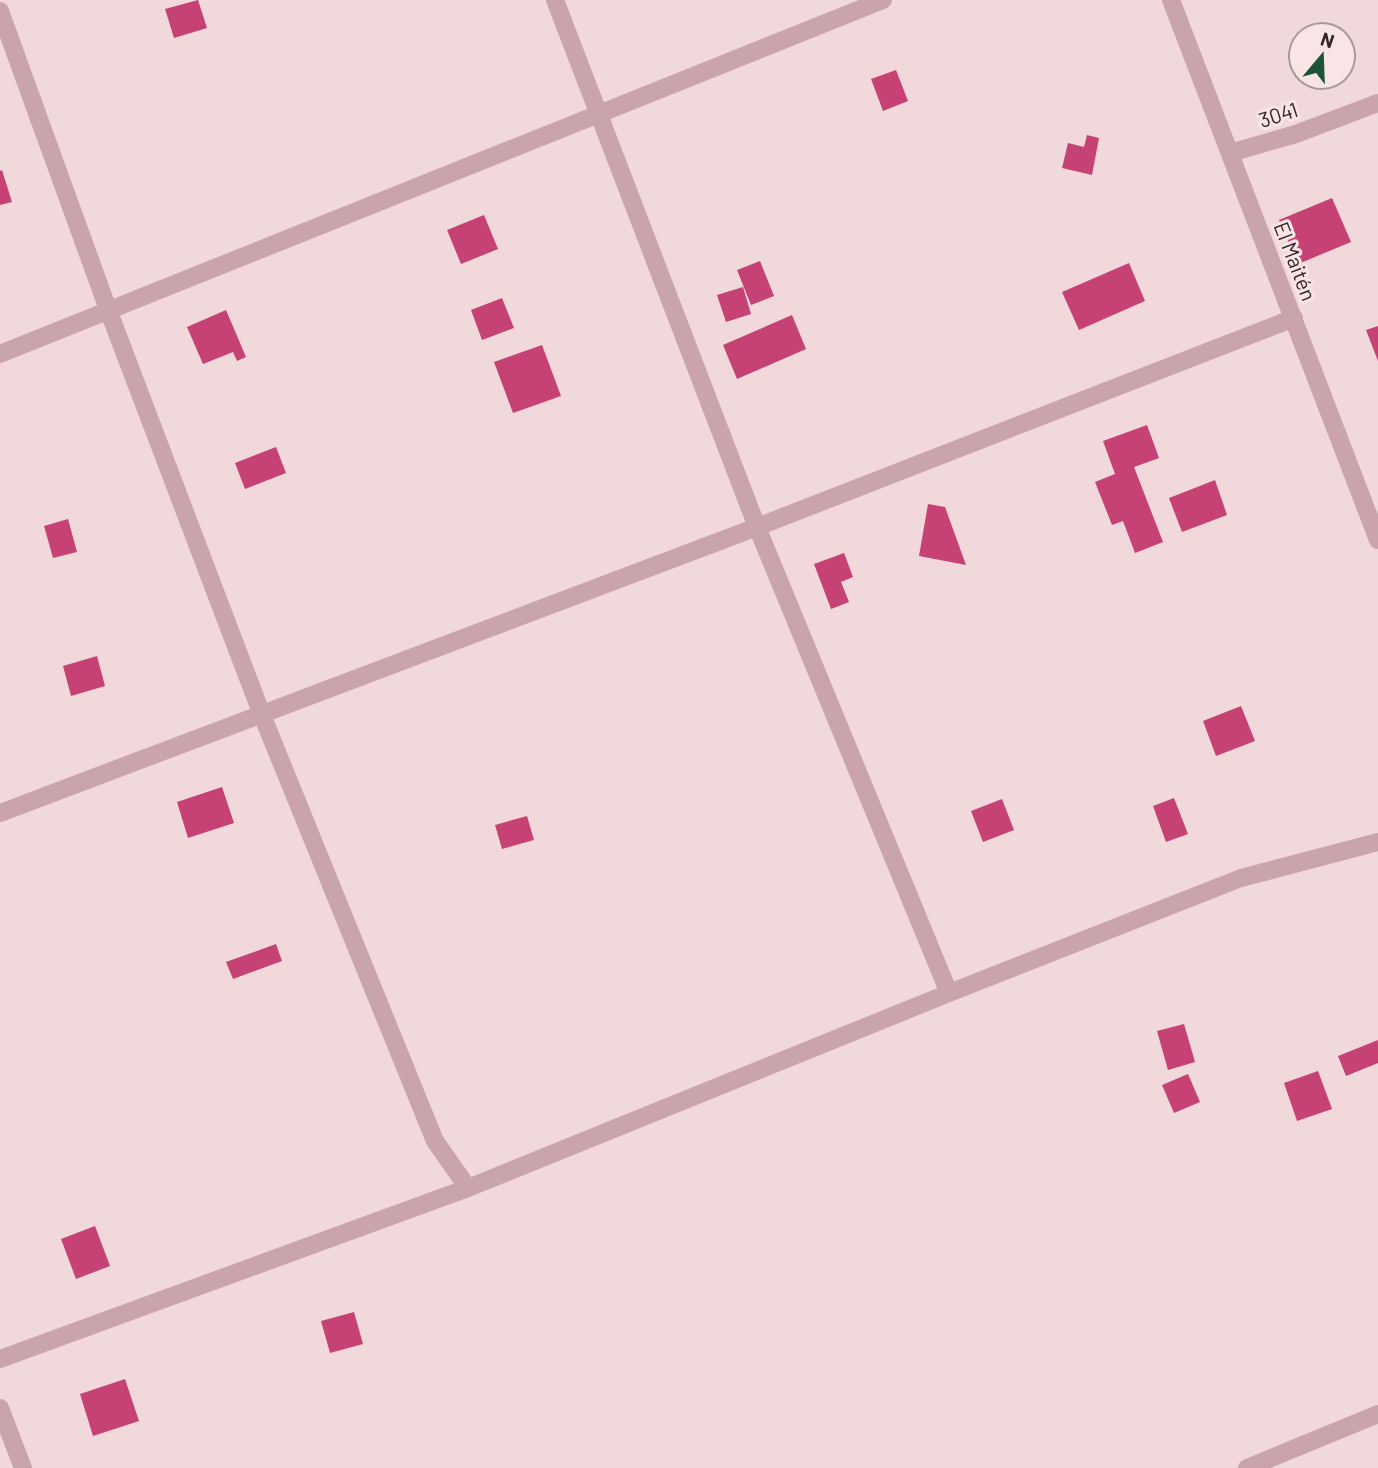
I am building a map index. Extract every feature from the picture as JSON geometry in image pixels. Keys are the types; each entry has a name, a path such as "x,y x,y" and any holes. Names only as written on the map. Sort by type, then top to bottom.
{"street":[{"path":"555,0 757,527 949,993"},
{"path":"0,354 883,0"},
{"name":"El Maitén","path":"1171,0 1378,540"},
{"path":"0,11 109,312 262,715 435,1142 468,1188"},
{"name":"3041","path":"1230,153 1296,134 1378,103"},
{"path":"0,813 757,527 1294,318"},
{"path":"0,1359 468,1188 1241,878 1378,842"},
{"path":"0,1408 23,1468"},
{"path":"1247,1468 1378,1414"}],"building":[{"path":"198,0 207,28 174,38 165,9"},
{"path":"896,70 908,101 883,111 871,79"},
{"path":"1087,135 1099,138 1092,175 1062,168 1068,143 1084,147"},
{"path":"2,170 12,202 0,205 0,171"},
{"path":"1332,198 1351,242 1298,264 1279,220"},
{"path":"484,215 498,249 461,264 447,230"},
{"path":"760,261 774,296 751,305 737,270"},
{"path":"1129,263 1145,301 1079,330 1062,292"},
{"path":"743,287 751,314 726,322 717,295"},
{"path":"502,298 514,328 482,340 471,310"},
{"path":"226,310 246,357 237,361 233,352 203,364 187,327"},
{"path":"792,315 806,349 737,379 723,345"},
{"path":"1378,326 1378,361 1366,330"},
{"path":"542,345 561,396 513,413 494,362"},
{"path":"1147,425 1159,458 1134,467 1163,542 1135,553 1123,521 1112,525 1095,482 1115,474 1103,441"},
{"path":"276,447 286,473 245,489 235,463"},
{"path":"1215,480 1227,515 1182,532 1169,498"},
{"path":"928,504 945,507 966,565 919,556"},
{"path":"68,519 77,552 53,558 44,526"},
{"path":"844,553 853,577 841,582 849,602 831,609 814,564"},
{"path":"97,656 105,686 71,696 63,666"},
{"path":"1241,706 1255,741 1216,756 1203,721"},
{"path":"222,787 234,823 188,838 177,802"},
{"path":"1174,798 1188,834 1166,842 1153,806"},
{"path":"1002,799 1014,830 983,842 971,811"},
{"path":"527,816 534,840 502,849 495,825"},
{"path":"276,944 282,961 233,979 226,962"},
{"path":"1184,1024 1195,1062 1168,1070 1157,1031"},
{"path":"1378,1040 1378,1063 1346,1076 1338,1056"},
{"path":"1318,1071 1332,1109 1297,1121 1284,1083"},
{"path":"1188,1074 1200,1102 1174,1113 1162,1085"},
{"path":"95,1226 110,1266 76,1279 61,1239"},
{"path":"354,1312 363,1344 330,1353 321,1321"},
{"path":"125,1379 139,1421 93,1436 80,1394"}]}
